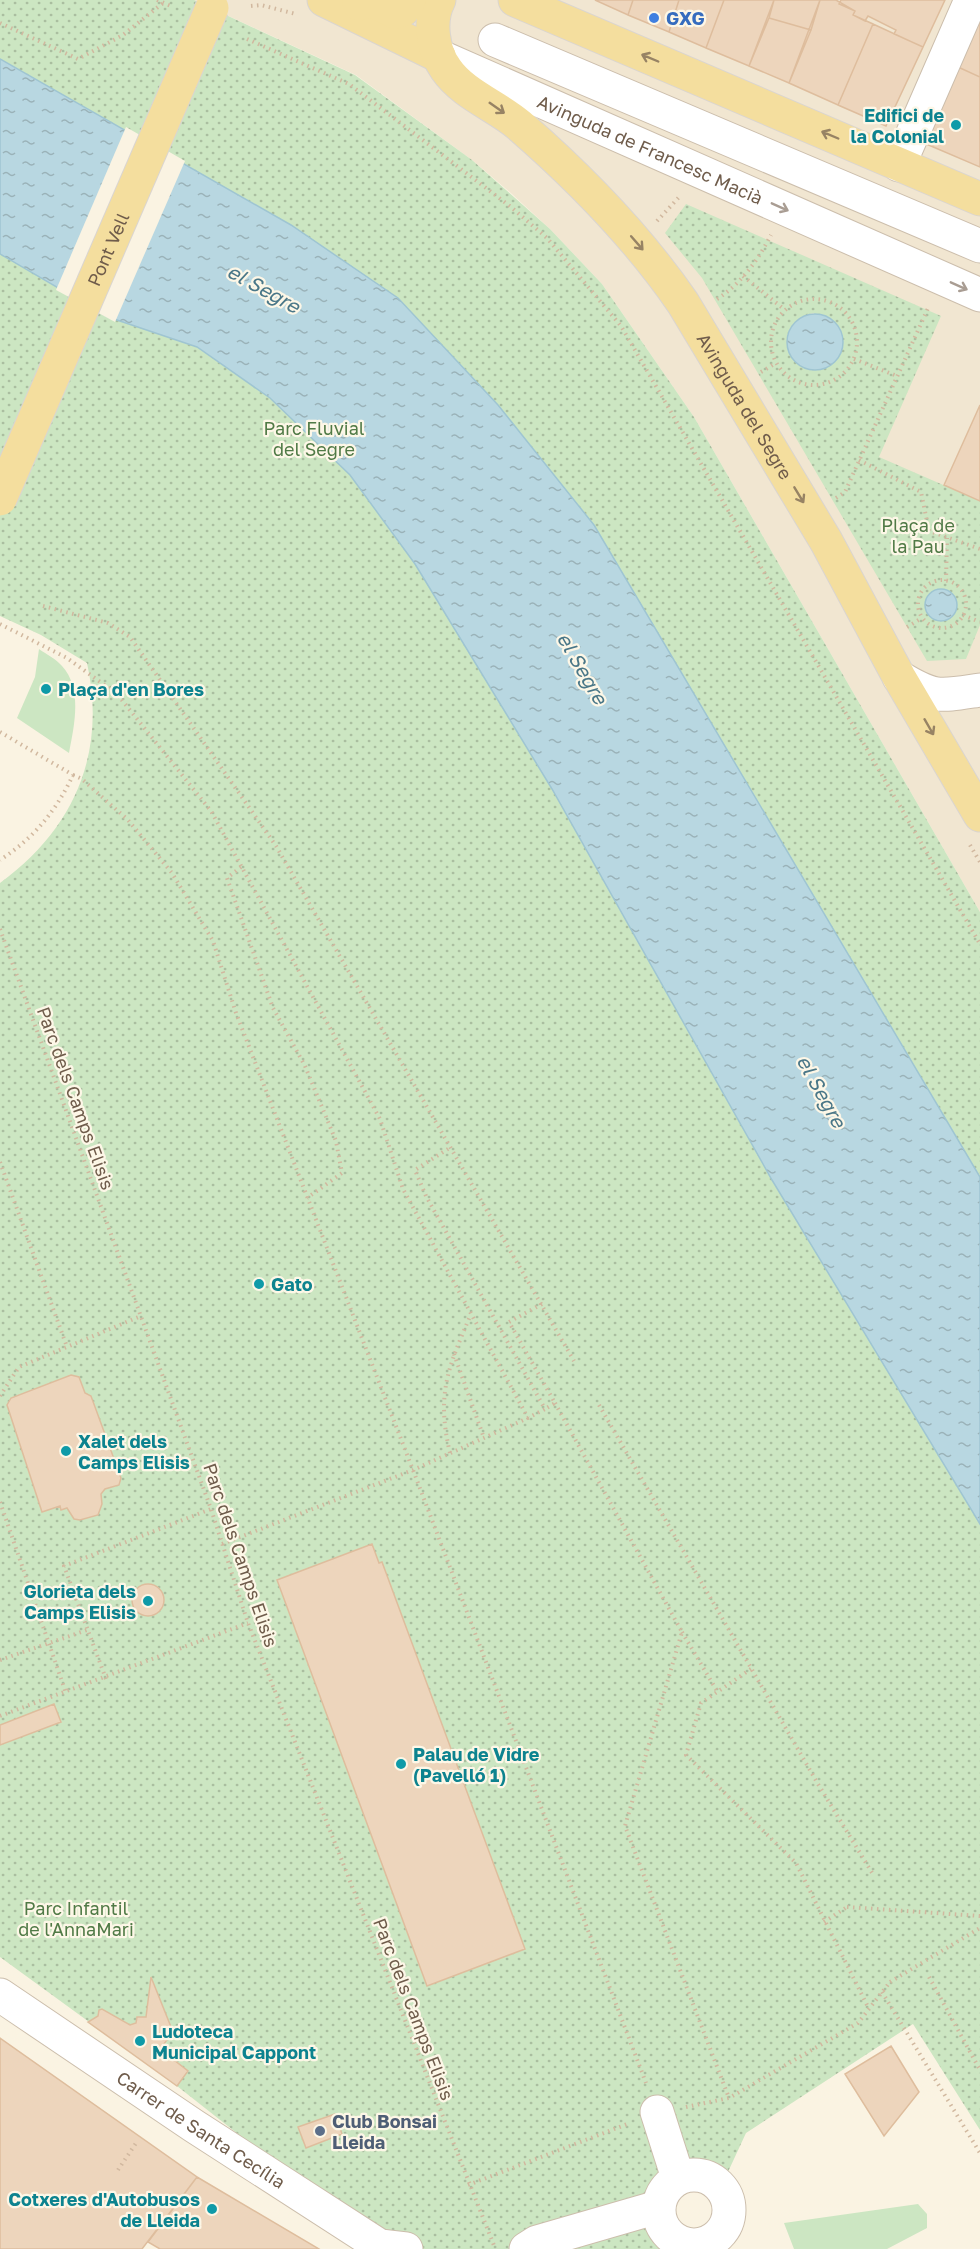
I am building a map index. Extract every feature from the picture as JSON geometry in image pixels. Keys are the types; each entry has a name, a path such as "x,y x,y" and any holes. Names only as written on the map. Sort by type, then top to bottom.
{"main road":[{"path":"439,0 432,26 439,56"},
{"path":"515,0 980,200"},
{"name":"Pont Vell","path":"0,499 214,4"},
{"name":"Avinguda de Francesc Macià","path":"359,7 439,56"},
{"name":"Avinguda del Segre","path":"439,56 451,76 513,120 553,155 658,267 733,383 826,541 899,677 974,829"}],"street":[{"path":"898,165 971,0"},
{"name":"Avinguda de Francesc Macià","path":"495,40 980,246"},
{"name":"Avinguda de Francesc Macià","path":"439,56 980,295"},
{"path":"899,677 920,690 936,696 980,690"},
{"name":"Carrer de Santa Cecília","path":"0,1995 194,2126 381,2246 406,2249"},
{"path":"661,2123 685,2176"},
{"path":"685,2176 712,2180 726,2196 728,2216 721,2242 698,2244 678,2241 663,2227 658,2207 665,2190 685,2176"},
{"path":"526,2249 537,2242 658,2207"}],"path":[{"path":"157,0 171,6"},
{"path":"0,23 78,59 123,35 163,3"},
{"path":"251,6 359,7"},
{"path":"247,39 349,84 511,207 547,238 621,326 980,944"},
{"path":"650,229 681,195"},
{"path":"709,304 730,291 760,256 771,234"},
{"path":"743,276 785,310"},
{"path":"807,299 822,299 836,305 848,315 855,328 857,343 854,358 839,378 827,384 813,386 787,377 776,363 770,341 773,326 785,310 793,304 807,299"},
{"path":"831,501 845,492 930,303"},
{"path":"854,358 897,376"},
{"path":"759,373 776,363"},
{"path":"859,460 921,492 929,531 980,549"},
{"path":"946,581 947,538"},
{"path":"946,581 953,583 963,594 963,615 953,626 939,628 932,626 921,615 918,601 925,587 931,583 946,581"},
{"path":"43,606 108,623 130,637 276,846 574,1361"},
{"path":"963,615 980,622"},
{"path":"0,624 67,658 117,693 212,812 380,1119 403,1189 528,1418"},
{"path":"0,732 82,779 128,820 172,873 213,941 236,1013 413,1470 661,2123"},
{"path":"0,860 19,848 58,806 73,774"},
{"path":"974,829 980,862"},
{"path":"241,867 227,878 273,1008 305,1066 336,1141 342,1173 307,1197"},
{"name":"Parc dels Camps Elisis","path":"0,929 211,1509 248,1623 495,2249"},
{"path":"450,1147 415,1170 426,1196 545,1409"},
{"path":"0,1162 67,1347"},
{"path":"542,1304 509,1322 717,1691"},
{"path":"450,1454 442,1407 447,1371 471,1313"},
{"path":"0,1396 19,1367 141,1316"},
{"path":"454,1354 484,1438"},
{"path":"222,1544 413,1470 528,1418 555,1403"},
{"path":"599,1405 751,1669 874,1876"},
{"path":"0,1502 66,1693"},
{"path":"106,1679 64,1566 211,1509"},
{"path":"0,1716 106,1679 248,1623"},
{"path":"0,1660 87,1630"},
{"path":"682,1632 625,1826 729,2098"},
{"path":"751,1669 701,1703 686,1755 796,1863 869,2009"},
{"path":"824,1922 847,1907 980,1916"},
{"path":"468,2185 661,2123 729,2098 858,2024 890,1982 980,1928"},
{"path":"929,1977 980,2070"},
{"path":"882,1992 980,2153"},
{"path":"118,2170 136,2143"}],"shaded area":[{"path":"194,0 980,0 980,912 694,417 602,284 550,229 472,160 356,75"}],"green space":[{"path":"0,0 194,0 355,75 472,160 550,229 602,284 694,417 980,912 980,2130 913,2024 746,2133 721,2187 708,2178 694,2175 683,2178 669,2187 661,2197 660,2208 665,2219 674,2228 686,2234 702,2237 719,2234 724,2249 384,2249 177,2086 0,1957 0,883 26,862 48,838 65,813 79,786 88,758 92,728 92,696 87,663 41,635 0,616"},
{"name":"Plaça de la Pau","path":"686,204 941,316 879,457 980,501 980,625 966,659 927,661 702,278 665,233","holes":["814,313 821,370 807,368 797,362 790,354 787,344 792,325 801,318"]},
{"path":"39,649 62,666 73,686 75,708 69,753 17,718 35,677"},
{"path":"918,2204 927,2214 927,2228 887,2249 794,2249 784,2223"}],"water":[{"name":"el Segre","path":"0,59 291,225 398,298 498,405 594,525 980,1177 980,1524 772,1180 552,789 415,564 350,475 270,398 197,347 108,317 0,254"},
{"path":"809,314 821,314 835,322 843,336 841,353 835,362 821,370 809,370 792,358 787,348 787,336 799,319"},
{"path":"941,589 953,593 957,605 953,617 941,621 929,617 925,605 929,593"}],"pier":[{"path":"126,127 185,161 115,322 56,290"}],"building":[{"path":"595,0 633,0 628,15"},
{"path":"633,0 679,0 669,32 628,15"},
{"path":"679,0 724,0 706,48 669,32"},
{"path":"724,0 774,0 749,66 706,48"},
{"path":"774,0 820,0 811,30 769,18"},
{"path":"820,0 836,0 855,11 853,15 873,24 838,105 789,83"},
{"path":"841,0 945,0 923,47 894,34 896,30 868,16 865,21 853,15 855,11 839,4"},
{"path":"769,18 811,30 789,83 749,66"},
{"path":"980,19 980,77 958,67"},
{"path":"873,24 923,47 886,126 838,105"},
{"name":"Edifici de la Colonial","path":"958,67 980,77 980,167 924,143"},
{"path":"980,405 980,501 944,485"},
{"name":"Xalet dels Camps Elisis","path":"71,1375 79,1377 85,1393 91,1396 121,1478 119,1485 105,1489 101,1494 102,1504 98,1515 80,1520 74,1519 67,1508 61,1510 60,1506 42,1512 7,1405 11,1398"},
{"name":"Palau de Vidre (Pavelló 1)","path":"372,1544 379,1563 382,1562 525,1949 427,1986 277,1580"},
{"name":"Glorieta dels Camps Elisis","path":"148,1584 160,1588 164,1600 160,1612 148,1616 136,1612 132,1600 136,1588"},
{"path":"54,1704 61,1722 0,1745 0,1725"},
{"name":"Ludoteca Municipal Cappont","path":"151,1977 173,2032 160,2049 188,2071 177,2086 88,2022 98,2016 99,2010 102,2009 130,2025 136,2023 137,2017 146,2017"},
{"path":"0,2038 197,2177 142,2249 0,2249"},
{"path":"891,2046 919,2092 884,2136 845,2074"},
{"name":"Club Bonsai Lleida","path":"335,2114 342,2134 306,2148 298,2127"},
{"name":"Cotxeres d'Autobusos de Lleida","path":"197,2177 319,2249 160,2249 148,2242"}],"place":[{"name":"GXG","path":"654,18"},
{"name":"Edifici de la Colonial","path":"956,125"},
{"name":"Plaça d'en Bores","path":"46,689"},
{"name":"Gato","path":"259,1284"},
{"name":"Xalet dels Camps Elisis","path":"66,1451"},
{"name":"Glorieta dels Camps Elisis","path":"148,1601"},
{"name":"Palau de Vidre (Pavelló 1)","path":"401,1764"},
{"name":"Ludoteca Municipal Cappont","path":"140,2041"},
{"name":"Club Bonsai Lleida","path":"320,2131"},
{"name":"Cotxeres d'Autobusos de Lleida","path":"212,2209"}],"park label":[{"name":"Parc Fluvial del Segre","path":"314,438"},
{"name":"Parc Infantil de l'AnnaMari","path":"76,1918"}]}
